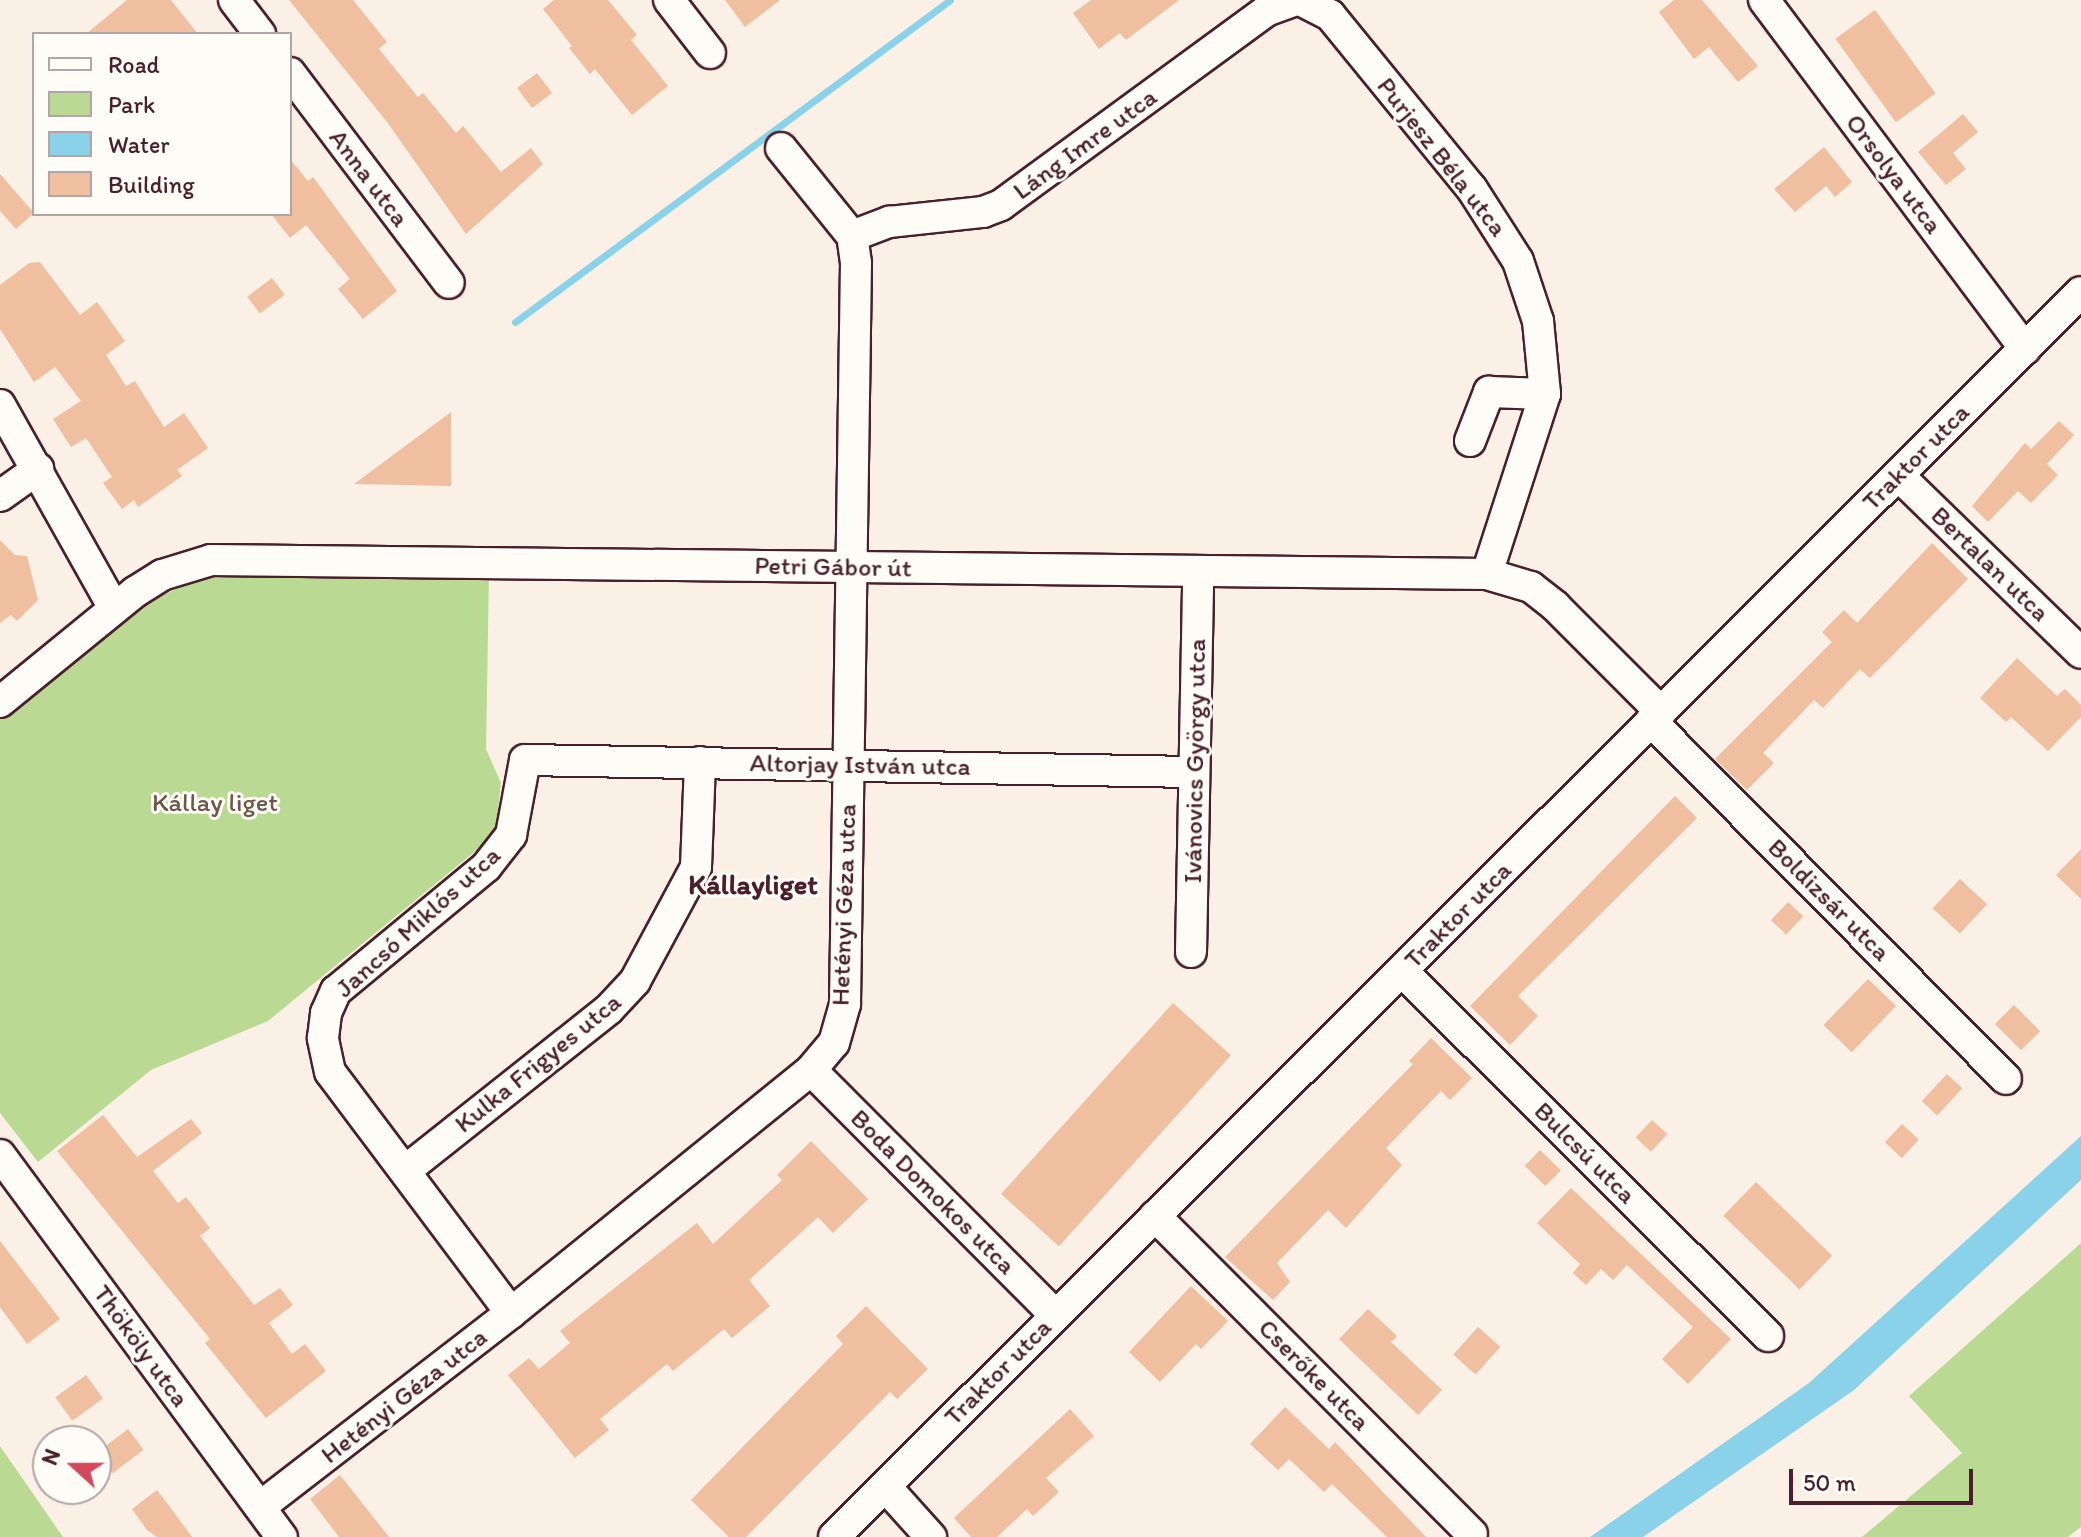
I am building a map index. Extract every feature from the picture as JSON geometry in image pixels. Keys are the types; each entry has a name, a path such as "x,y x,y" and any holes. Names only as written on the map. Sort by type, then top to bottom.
{"street":[{"path":"234,0 258,32"},
{"path":"669,0 710,53"},
{"name":"Láng Imre utca","path":"852,236 889,222 983,212 1001,205 1266,11 1299,0"},
{"name":"Purjesz Béla utca","path":"1299,0 1330,15 1496,222 1518,261 1538,321 1545,394 1487,574"},
{"name":"Orsolya utca","path":"1764,0 2025,349"},
{"name":"Anna utca","path":"292,76 449,283"},
{"path":"781,148 852,236"},
{"name":"Hetényi Géza utca","path":"260,1507 511,1313 811,1070 834,1043 845,1004 852,567 852,236"},
{"name":"Traktor utca","path":"834,1537 2081,292"},
{"path":"1470,441 1489,392 1545,394"},
{"path":"0,405 114,608"},
{"path":"0,496 38,469"},
{"name":"Bertalan utca","path":"1898,475 2081,653"},
{"name":"Petri Gábor út","path":"0,702 114,608 162,575 211,560 1487,574 1531,587 1555,606 1656,716"},
{"name":"Ivánovics György utca","path":"1191,952 1198,571"},
{"name":"Boldizsár utca","path":"1656,716 2006,1079"},
{"name":"Altorjay István utca","path":"525,760 1194,772"},
{"name":"Jancsó Miklós utca","path":"511,1313 330,1072 323,1038 326,1013 336,991 486,867 511,835 525,760"},
{"name":"Kulka Frigyes utca","path":"406,1170 609,1009 635,981 696,867 700,762"},
{"name":"Bulcsú utca","path":"1402,971 1768,1336"},
{"name":"Boda Domokos utca","path":"811,1070 1055,1315"},
{"name":"Thököly utca","path":"0,1155 282,1537"},
{"name":"Cserőke utca","path":"1155,1216 1472,1534"},
{"path":"885,1486 931,1537"}],"green space":[{"name":"Kállay liget","path":"206,575 489,575 486,749 501,783 495,835 268,1021 151,1070 38,1162 0,1113 0,717 127,612"},
{"path":"2081,1243 2081,1527 2068,1537 1862,1537 1962,1453 1909,1396"},
{"path":"0,1446 32,1492 32,1505 41,1505 63,1537 0,1537"}],"water":[{"path":"2081,1136 2081,1180 1854,1390 1643,1537 1590,1537 1809,1383"}],"building":[{"path":"127,0 171,0 196,32 88,32"},
{"path":"289,0 353,0 387,42 379,49 418,97 423,93 456,133 463,126 501,172 531,148 543,164 466,234 387,122"},
{"path":"554,0 608,0 637,35 631,40 668,86 632,115 595,69 590,74 569,48 572,46 543,9"},
{"path":"725,0 780,0 745,27"},
{"path":"1091,0 1179,0 1126,40 1120,33 1099,49 1073,13"},
{"path":"1674,0 1702,0 1758,66 1738,82 1709,47 1694,59 1659,12"},
{"path":"1875,10 1936,93 1896,122 1835,39"},
{"path":"537,73 552,93 532,108 517,88"},
{"path":"1963,114 1978,132 1953,153 1966,169 1946,185 1918,152"},
{"path":"1824,147 1852,182 1835,197 1826,186 1795,212 1774,189"},
{"path":"292,161 308,181 313,177 397,291 363,319 338,289 350,279 306,225 290,238 273,216 292,216"},
{"path":"0,174 32,211 32,215 16,229 0,211"},
{"path":"40,262 80,315 97,302 125,341 106,355 126,386 135,381 164,427 184,413 208,448 177,470 182,476 138,507 134,500 122,509 103,483 112,477 86,438 71,447 53,419 81,401 55,367 34,382 0,329 0,285 29,263"},
{"path":"272,278 285,295 260,313 247,297"},
{"path":"451,412 451,486 354,484"},
{"path":"2059,421 2074,435 2047,464 2058,475 2031,503 2018,491 1988,522 1972,506 2025,443 2031,449"},
{"path":"0,540 15,555 27,556 38,600 17,621 11,615 0,623"},
{"path":"1932,543 1968,579 1870,678 1860,669 1823,708 1814,700 1763,753 1774,763 1747,790 1715,759 1832,642 1822,632 1844,610 1857,623"},
{"path":"2017,658 2057,696 2065,689 2081,705 2081,717 2048,751 2011,717 2006,722 1980,698"},
{"path":"1675,796 1697,818 1518,996 1538,1016 1510,1045 1470,1006"},
{"path":"2081,849 2081,899 2056,875"},
{"path":"1960,879 1987,904 1960,933 1933,908"},
{"path":"1788,902 1803,916 1786,935 1771,920"},
{"path":"1868,979 1896,1006 1852,1052 1824,1025"},
{"path":"1173,1003 1231,1055 1059,1246 1001,1194"},
{"path":"2014,1005 2040,1031 2021,1050 1995,1024"},
{"path":"1431,1038 1472,1078 1450,1100 1441,1091 1386,1148 1402,1165 1346,1228 1328,1210 1277,1263 1290,1282 1273,1300 1225,1257 1413,1064 1409,1061"},
{"path":"1947,1074 1962,1088 1937,1115 1922,1101"},
{"path":"103,1115 137,1157 191,1119 202,1133 153,1171 178,1203 186,1197 210,1228 200,1236 254,1305 280,1288 293,1305 269,1323 292,1354 305,1344 326,1371 266,1418 205,1343 210,1339 57,1151"},
{"path":"1652,1120 1667,1134 1651,1152 1636,1138"},
{"path":"1902,1124 1919,1140 1902,1158 1885,1142"},
{"path":"811,1141 868,1199 833,1233 818,1217 749,1280 770,1306 732,1338 724,1329 673,1371 667,1364 600,1419 609,1430 575,1458 508,1375 529,1358 539,1369 570,1343 560,1331 697,1223 713,1244 782,1180 777,1175"},
{"path":"1540,1150 1561,1170 1546,1186 1525,1166"},
{"path":"1756,1182 1832,1256 1800,1289 1723,1216"},
{"path":"1571,1188 1731,1339 1688,1384 1662,1359 1693,1327 1627,1265 1613,1280 1601,1269 1586,1285 1573,1273 1580,1264 1537,1223"},
{"path":"0,1241 60,1319 27,1344 0,1307"},
{"path":"1191,1286 1228,1321 1201,1349 1196,1344 1160,1382 1129,1352"},
{"path":"866,1306 928,1369 897,1399 890,1392 746,1537 729,1537 691,1500 843,1344 836,1336"},
{"path":"1368,1309 1397,1336 1391,1342 1442,1390 1418,1415 1339,1339"},
{"path":"1478,1327 1500,1347 1476,1375 1453,1354"},
{"path":"86,1375 103,1398 72,1421 55,1397"},
{"path":"1285,1407 1329,1449 1335,1442 1426,1537 1387,1537 1332,1484 1324,1492 1289,1459 1278,1470 1250,1444"},
{"path":"1070,1409 1094,1436 1046,1478 1059,1492 1033,1516 1027,1509 997,1537 971,1537 954,1518"},
{"path":"128,1429 144,1450 113,1473 112,1441"},
{"path":"340,1475 389,1537 339,1537 310,1499"},
{"path":"157,1490 192,1537 157,1537 147,1530 132,1509"}],"waterway":[{"path":"515,322 950,0"}],"district":[{"name":"Kállayliget","path":"753,884"}]}
